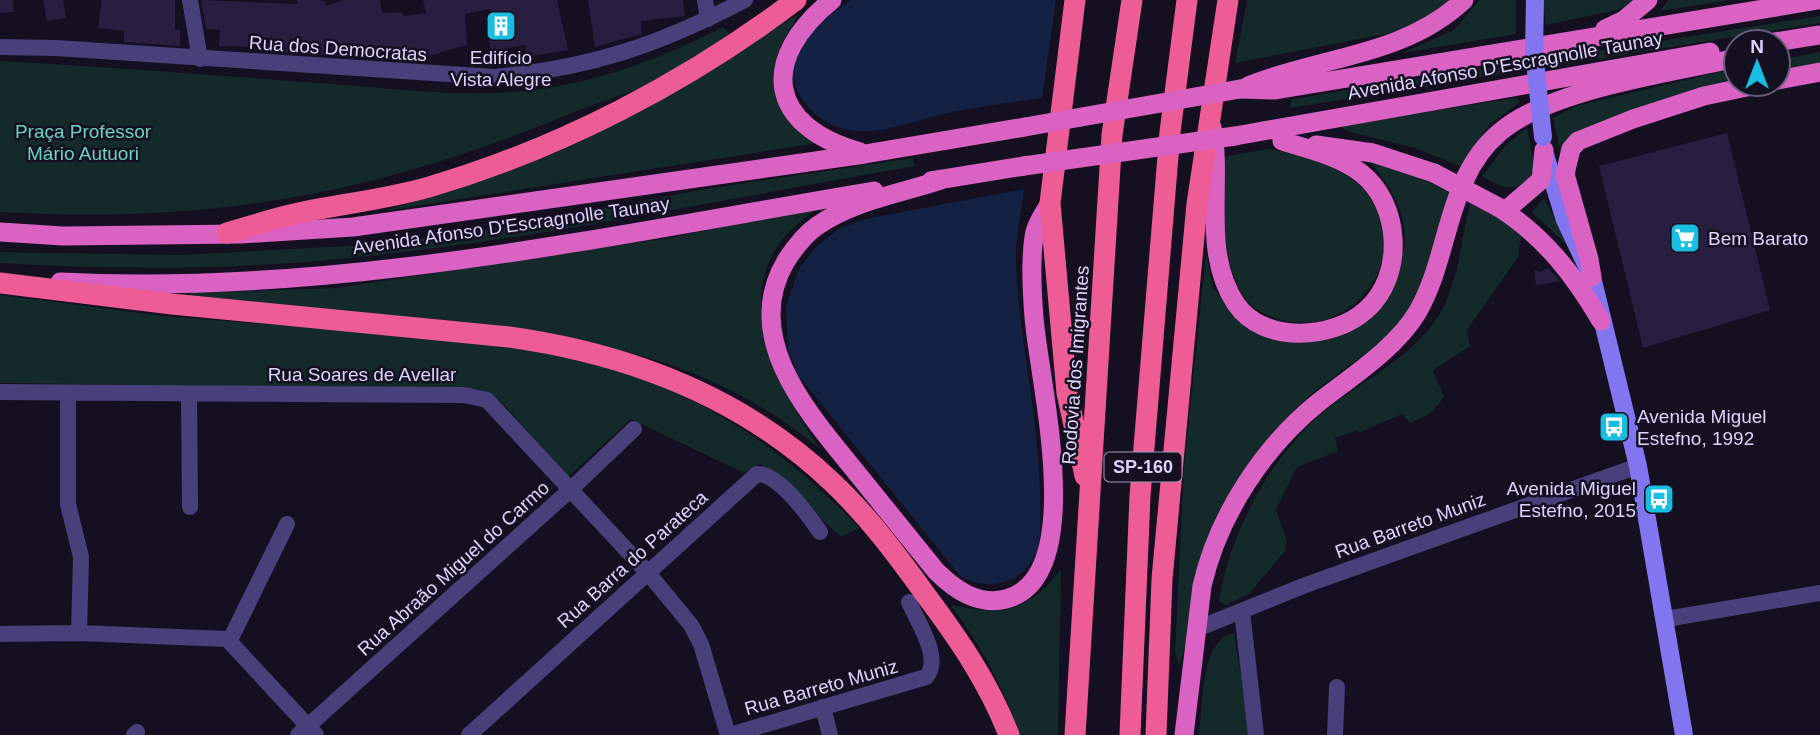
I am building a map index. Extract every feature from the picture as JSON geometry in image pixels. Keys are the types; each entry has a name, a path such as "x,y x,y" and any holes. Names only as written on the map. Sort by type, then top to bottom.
{"highway":[{"path":"227,233 294,214 390,197 519,156 593,123 673,80 723,51 796,0"},
{"path":"832,0 802,27 790,46 784,61 784,95 806,126 825,140 865,154"},
{"path":"1075,0 1050,203 1069,403 1090,493"},
{"name":"Rodovia dos Imigrantes","path":"1074,735 1112,135 1132,0"},
{"name":"SP-160","path":"1130,735 1140,496 1170,132 1187,0"},
{"path":"1156,735 1162,579 1197,204 1228,0"},
{"path":"1275,83 1408,38 1442,19 1464,0"},
{"path":"1585,39 1624,20 1647,0"},
{"name":"Avenida Afonso D'Escragnolle Taunay","path":"0,232 63,236 227,233 353,227 458,214 619,187 865,154 1275,83 1585,39 1818,0"},
{"path":"1792,40 1820,35"},
{"name":"Avenida Afonso D'Escragnolle Taunay","path":"0,281 191,283 337,274 477,256 1024,166 1235,136 1278,136 1582,72 1722,50"},
{"path":"1184,735 1207,566 1226,520 1266,455 1291,426 1354,376 1415,316 1435,277 1458,193 1471,168 1500,132 1520,119 1569,99 1722,61"},
{"path":"1792,77 1820,72"},
{"path":"1592,277 1590,259 1565,174 1571,149 1578,141 1633,119 1722,92"},
{"path":"1210,118 1216,147 1214,203 1217,250 1224,279 1237,305 1251,319 1267,327 1290,333 1313,333 1354,319 1367,310 1378,296 1386,282 1391,263 1393,229 1384,198 1360,172 1329,156 1278,136"},
{"path":"1278,136 1373,153 1434,173 1501,209 1553,252 1601,321"},
{"path":"1501,209 1541,180 1543,144"},
{"path":"942,180 839,213 806,234 781,270 769,307 770,319 784,374 821,426 936,571 954,589 977,599 998,601 1017,596 1030,586 1049,548 1054,475 1034,316 1034,234 1050,203"},
{"path":"0,281 172,304 561,344 667,376 734,410 807,460 834,484 878,533 954,634 987,684 1009,735"}],"main road":[{"path":"1535,0 1534,52 1543,144 1565,220 1592,277 1638,466 1684,735"}],"street":[{"path":"190,0 200,59"},
{"path":"705,0 708,19"},
{"name":"Rua dos Democratas","path":"0,47 56,48 494,77 537,73 613,57 648,46 745,0"},
{"name":"Rua Soares de Avellar","path":"0,392 477,397 501,412 648,573 691,625 701,644 729,735"},
{"path":"68,393 68,504 81,557 79,633"},
{"path":"189,395 190,507"},
{"name":"Rua Abraão Miguel do Carmo","path":"307,732 634,429"},
{"name":"Rua Barreto Muniz","path":"1199,628 1316,581 1638,466"},
{"name":"Rua Barra do Parateca","path":"469,735 761,473 774,479 804,510 820,532"},
{"path":"230,640 287,524"},
{"path":"1666,619 1820,593"},
{"name":"Rua Barreto Muniz","path":"729,735 929,675 932,665 929,650 909,602"},
{"path":"1242,611 1256,735"},
{"path":"0,634 79,633 230,640 307,732"},
{"path":"1335,735 1337,687"},
{"path":"823,707 831,735"}],"green space":[{"path":"1247,0 1453,0 1429,20 1396,32 1235,63"},
{"path":"1480,0 1516,0 1516,34 1402,53 1454,30"},
{"path":"1543,0 1638,0 1617,10 1546,25"},
{"path":"1668,0 1732,0 1660,11"},
{"path":"799,14 781,45 776,68 818,143 384,211 506,172 567,148 636,113"},
{"path":"1820,16 1820,23 1789,28 1744,28"},
{"name":"Praça Professor Mário Autuori","path":"723,27 731,35 634,90 431,164 362,183 224,207 153,213 78,215 0,212 0,61 433,92 508,92 583,81 631,67"},
{"path":"1722,31 1722,39 1290,108 1292,99"},
{"path":"1820,52 1820,68 1792,74 1792,57"},
{"path":"1722,71 1722,90 1561,155 1553,118 1576,106"},
{"path":"1517,98 1520,102 1490,124 1460,166 1415,148 1350,132 1338,126"},
{"path":"1527,128 1535,168 1534,176 1520,185 1508,188 1482,176 1506,145"},
{"path":"1268,149 1307,158 1346,175 1365,191 1379,215 1384,240 1381,264 1371,286 1355,304 1334,316 1309,322 1272,317 1249,303 1237,283 1227,249 1222,157"},
{"path":"913,158 915,166 628,218 412,251 297,263 212,267 127,268 0,263 0,252 180,255 366,245 478,231 712,188"},
{"path":"1369,161 1399,168 1449,192 1426,279 1409,312 1398,326 1381,343 1309,396 1262,446 1232,489 1179,667 1175,651 1184,468 1206,253 1213,288 1235,316 1332,336 1391,270 1402,254 1405,242 1398,204"},
{"path":"1544,198 1570,248 1532,212"},
{"path":"1470,204 1522,229 1518,257 1467,330 1470,346 1433,370 1444,397 1430,413 1410,423 1402,414 1358,433 1357,430 1335,438 1338,451 1297,467 1276,510 1287,542 1285,551 1249,594 1225,605 1219,601 1233,548 1256,496 1271,472 1306,428 1326,410 1409,349 1433,324 1442,310 1458,266"},
{"path":"810,209 813,212 784,237 768,265 761,295 763,327 772,359 785,390 820,449 775,416 729,389 682,369 585,342 482,327 190,295 336,288 675,237"},
{"path":"0,295 164,316 509,344 560,353 656,384 743,430 822,491 859,528 841,537 760,463 744,473 631,419 568,477 502,402 477,389 0,383"},
{"path":"1061,570 1058,735 1019,735 991,667 951,605 986,610 1013,608 1036,595"},
{"path":"1234,633 1251,735 1199,735 1209,661 1215,647 1223,638"}],"water":[{"path":"851,0 1056,0 1042,98 947,113 880,130 847,130 831,124 815,114 803,100 796,87 793,70 801,45 810,34"},
{"path":"1024,189 1016,264 1039,465 1040,534 1038,547 1026,569 1007,581 984,584 961,577 798,375 788,349 786,306 800,267 817,246 839,229 865,219"}],"building":[{"path":"0,0 13,0 14,12 0,13"},
{"path":"43,0 63,0 66,18 47,21"},
{"path":"102,0 175,0 175,30 180,30 180,46 124,42 124,31 98,28"},
{"path":"201,0 298,4 297,0 316,0 325,1 326,6 344,0 380,0 382,13 402,12 403,16 426,13 423,0 557,0 568,50 527,57 525,45 491,51 488,37 495,36 490,9 465,14 467,45 421,58 422,62 403,60 402,50 340,56 289,50 288,53 270,52 266,47 219,46 220,30 206,29"},
{"path":"588,0 683,0 685,16 641,21 642,34 595,47"},
{"name":"Bem Barato","path":"1727,133 1770,310 1643,348 1599,166"},
{"path":"1548,268 1560,281 1536,285 1534,270 1540,272"}],"place":[{"name":"Edifício Vista Alegre","path":"501,26"},
{"name":"Bem Barato","path":"1685,238"},
{"name":"Avenida Miguel Estefno, 1992","path":"1614,427"},
{"name":"Avenida Miguel Estefno, 2015","path":"1659,499"}]}
